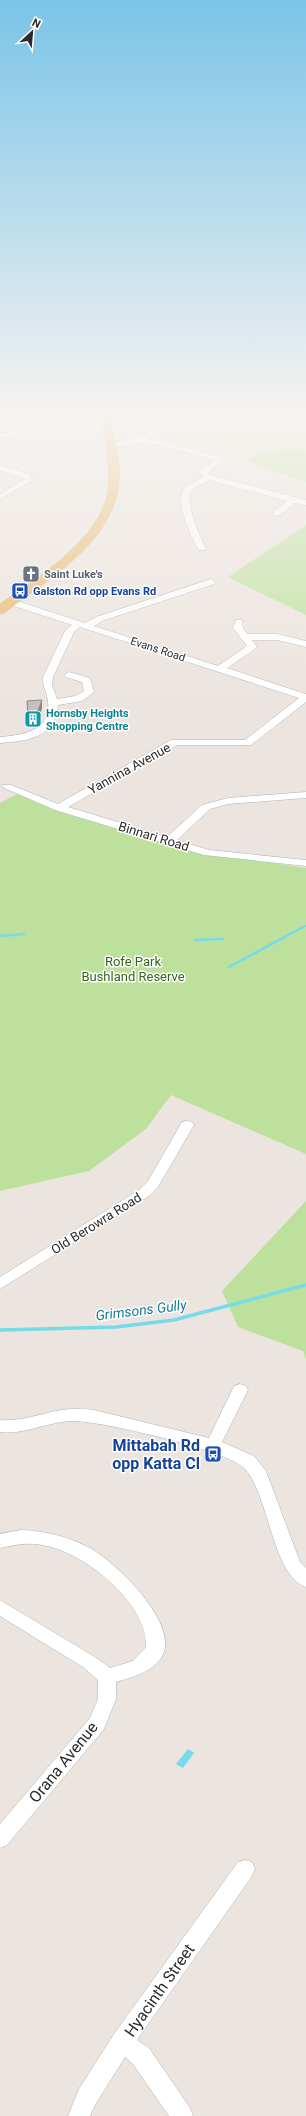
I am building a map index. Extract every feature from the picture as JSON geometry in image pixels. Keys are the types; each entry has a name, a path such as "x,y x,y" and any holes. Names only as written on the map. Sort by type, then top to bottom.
{"main road":[{"path":"0,610 56,568 80,547 95,530 105,512"}],"street":[{"path":"188,512 198,542 202,548"},
{"path":"0,740 23,738 40,731 51,717 54,703 46,685 48,677 70,631 83,624 212,582"},
{"name":"Evans Road","path":"11,602 306,697"},
{"path":"220,669 251,648 251,644 238,628 239,622"},
{"path":"245,637 277,637 306,644"},
{"path":"54,703 78,699 88,692 87,680 69,675"},
{"name":"Yannina Avenue","path":"59,808 175,742 247,743 306,697"},
{"name":"Binnari Road","path":"7,787 59,808 170,840 208,853 306,862"},
{"path":"170,840 206,807 228,801 306,795"},
{"name":"Old Berowra Road","path":"1,1283 144,1193 153,1184 187,1125"},
{"path":"213,1445 240,1390"},
{"path":"0,1426 21,1427 62,1417 78,1415 94,1416 213,1445 235,1454 248,1461 260,1476 291,1561 306,1580"},
{"path":"0,1541 13,1537 33,1537 59,1543 78,1550 104,1565 120,1579 136,1597 156,1634 154,1653 139,1667 107,1677 89,1662 0,1607"},
{"name":"Orana Avenue","path":"0,1839 97,1723 107,1699 107,1677"},
{"name":"Hyacinth Street","path":"79,2116 87,2097 122,2042 245,1869"},
{"path":"122,2042 141,2056 182,2116"}],"green space":[{"path":"306,525 306,615 228,577"},
{"name":"Rofe Park Bushland Reserve","path":"19,793 207,853 306,868 306,1154 171,1095 146,1129 89,1171 0,1191 0,803"},
{"path":"306,1201 306,1360 303,1351 238,1327 222,1291"}],"water":[{"path":"188,1749 194,1753 183,1768 176,1764"}],"building":[{"path":"42,700 37,714 28,717 27,701"}],"waterway":[{"path":"229,967 305,926"},
{"path":"0,936 24,934"},
{"path":"194,940 223,939"},
{"name":"Grimsons Gully","path":"0,1330 116,1327 174,1320 306,1285"}],"place":[{"name":"Saint Luke's","path":"31,574"},
{"name":"Galston Rd opp Evans Rd","path":"20,591"},
{"name":"Hornsby Heights Shopping Centre","path":"33,719"},
{"name":"Mittabah Rd opp Katta Cl","path":"213,1454"}]}
